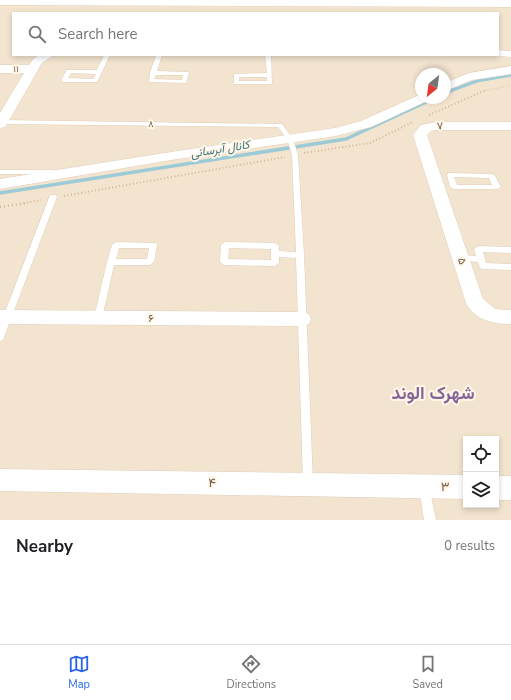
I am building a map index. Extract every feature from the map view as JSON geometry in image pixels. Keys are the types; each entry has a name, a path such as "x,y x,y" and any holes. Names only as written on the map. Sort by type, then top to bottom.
{"main road":[{"path":"0,1 511,3"},
{"path":"0,9 435,12"},
{"path":"499,14 511,14"}],"street":[{"path":"499,53 511,54"},
{"path":"1,123 37,61 46,56"},
{"name":"۱۱","path":"0,69 32,69"},
{"path":"451,84 469,77 511,70"},
{"path":"0,184 72,172 291,141 366,124 415,102"},
{"name":"۷","path":"444,181 420,135 426,128 436,126 511,126"},
{"name":"۵","path":"444,181 461,258 475,303 484,313 498,317 511,317"},
{"name":"۶","path":"4,317 302,318"},
{"name":"۴","path":"0,480 424,486"},
{"name":"۳","path":"424,486 463,487"},
{"path":"499,488 511,488"}],"lane":[{"path":"99,72 69,71 64,80 95,81 107,56"},
{"path":"154,73 186,73 184,82 151,81 159,56"},
{"path":"268,56 270,74 270,83 236,83 236,75 270,74"},
{"name":"۸","path":"1,123 280,125 291,141"},
{"path":"291,141 295,155 300,255 308,485"},
{"path":"0,172 72,172"},
{"path":"450,175 492,176 497,187 454,187 444,181 450,175"},
{"path":"0,337 4,317 53,197"},
{"path":"98,318 111,262 116,245 153,245 150,262 111,262"},
{"path":"225,245 275,246 275,254 275,262 224,262 225,245"},
{"path":"511,250 478,249 483,266 511,267"},
{"path":"275,254 300,255"},
{"path":"461,258 481,259"},
{"path":"424,486 430,520"}],"shaded area":[{"path":"0,0 511,1 511,520 0,520"}],"waterway":[{"name":"کانال آبرسانی","path":"451,91 477,81 511,75"},
{"name":"کانال آبرسانی","path":"0,193 346,139 422,104"}],"district":[{"name":"شهرک الوند","path":"433,393"}]}
